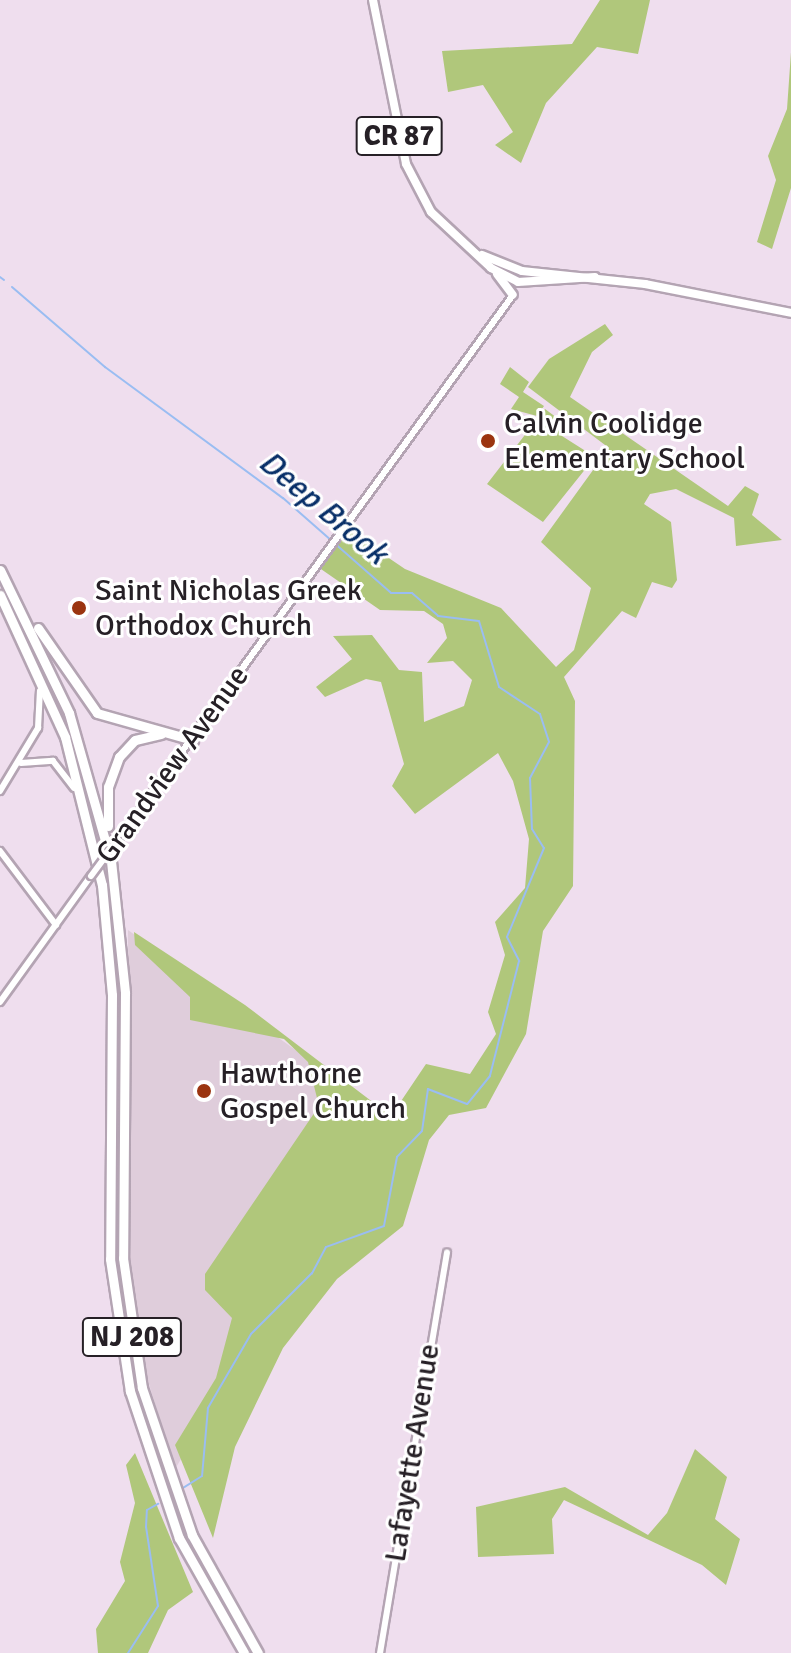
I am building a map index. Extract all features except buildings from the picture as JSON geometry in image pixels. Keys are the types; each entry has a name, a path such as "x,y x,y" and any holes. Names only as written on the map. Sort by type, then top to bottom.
{"highway":[{"path":"1,572 86,703 119,724 193,740"},
{"name":"NJ 208","path":"1,572 69,713 111,861 125,982 122,1236 135,1356 182,1514 258,1653"},
{"name":"NJ 208","path":"0,595 65,737 98,862 112,995 109,1236 121,1347 162,1498 244,1653"},
{"path":"111,861 108,787 123,750 155,734 193,740"}],"main road":[{"name":"CR 87","path":"373,0 410,177 431,212 491,268 518,282 595,277"},
{"name":"CR 87","path":"471,249 522,271 595,277 791,313"},
{"path":"491,268 513,295 522,271"}],"street":[{"name":"Grandview Avenue","path":"0,1002 513,295"},
{"path":"0,791 21,763 42,704 12,617"},
{"path":"21,763 46,759 65,769 98,862"},
{"path":"0,851 56,925"},
{"name":"Lafayette Avenue","path":"380,1653 447,1253"}],"shaded area":[{"path":"128,930 389,1117 175,1469 145,1371 130,1279"}],"green space":[{"path":"600,0 650,0 638,54 597,47 546,103 521,163 495,145 513,132 483,85 448,92 442,51 572,44"},
{"path":"791,52 791,188 772,249 757,242 776,180 768,156 787,109"},
{"path":"605,324 613,335 592,352 570,397 728,506 745,486 759,494 752,515 782,540 736,546 734,518 676,489 650,494 644,504 671,522 677,580 672,588 652,582 636,618 622,611 564,677 575,701 573,886 543,931 526,1034 486,1108 449,1115 429,1140 403,1226 337,1279 283,1348 235,1447 213,1538 175,1445 216,1378 232,1318 205,1290 205,1274 319,1106 308,1062 284,1039 190,1020 190,997 135,945 134,932 245,1005 391,1116 426,1064 470,1074 496,1034 488,1012 505,955 495,922 525,888 529,839 513,781 498,753 415,814 392,786 404,764 381,682 366,679 325,697 316,687 352,659 333,636 372,635 399,670 422,672 424,722 464,706 472,680 453,661 427,663 447,638 443,624 424,611 380,610 318,567 346,529 405,569 501,608 556,667 574,650 591,588 541,542 609,448 528,387 549,359"},
{"path":"510,367 529,382 523,392 544,406 537,416 511,409 519,397 500,384"},
{"path":"545,409 568,426 562,436 595,457 543,522 487,484"},
{"path":"695,1449 727,1477 715,1519 740,1539 726,1585 702,1565 564,1500 552,1519 554,1554 478,1557 476,1507 565,1487 648,1535 667,1513"},
{"path":"135,1453 193,1592 168,1610 148,1653 98,1653 96,1629 125,1581 120,1562 135,1503 126,1465"}],"waterway":[{"name":"Deep Brook","path":"0,277 4,280"},
{"name":"Deep Brook","path":"12,287 105,367 283,498 391,593 412,593 438,616 479,621 499,687 540,714 549,742 530,778 532,829 544,848 507,937 519,961 490,1076 467,1104 428,1089 422,1131 397,1157 384,1226 326,1247 312,1273 251,1334 208,1408 202,1476 180,1490"},
{"name":"Deep Brook","path":"128,1653 158,1606 146,1527 147,1510 158,1504"}],"place":[{"name":"Calvin Coolidge Elementary School","path":"488,441"},
{"name":"Saint Nicholas Greek Orthodox Church","path":"79,608"},
{"name":"Hawthorne Gospel Church","path":"204,1091"}]}
